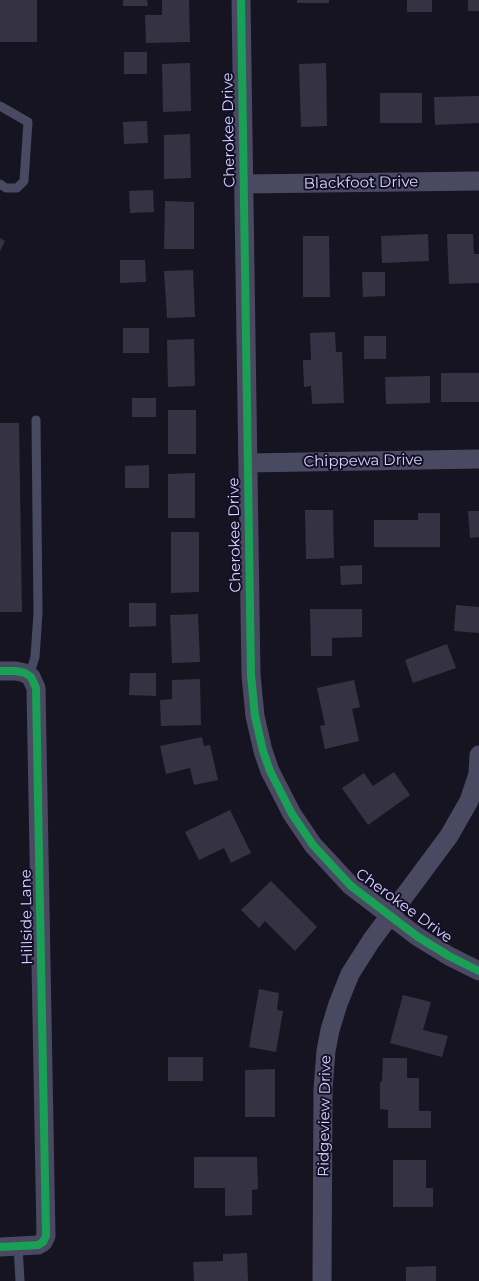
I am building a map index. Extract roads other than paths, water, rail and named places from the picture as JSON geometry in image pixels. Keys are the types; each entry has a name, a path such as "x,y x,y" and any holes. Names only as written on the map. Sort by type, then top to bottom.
{"street":[{"name":"Cherokee Drive","path":"241,0 250,675 255,716 263,751 270,771 292,814 313,846 351,886 418,937 479,971"},
{"name":"Blackfoot Drive","path":"244,184 479,181"},
{"name":"Chippewa Drive","path":"248,463 479,459"},
{"path":"0,671 16,671 29,676"},
{"name":"Hillside Lane","path":"9,1246 38,1245 44,1242 46,1236 36,688 29,676"},
{"name":"Ridgeview Drive","path":"322,1281 323,1089 326,1051 338,1004 350,974 371,941 449,836 469,802 478,774 479,754"}],"lane":[{"path":"0,106 28,122 24,181 17,188 6,188 0,184"},
{"path":"29,676 35,657 38,628 36,420"},
{"path":"9,1246 20,1281"}]}
